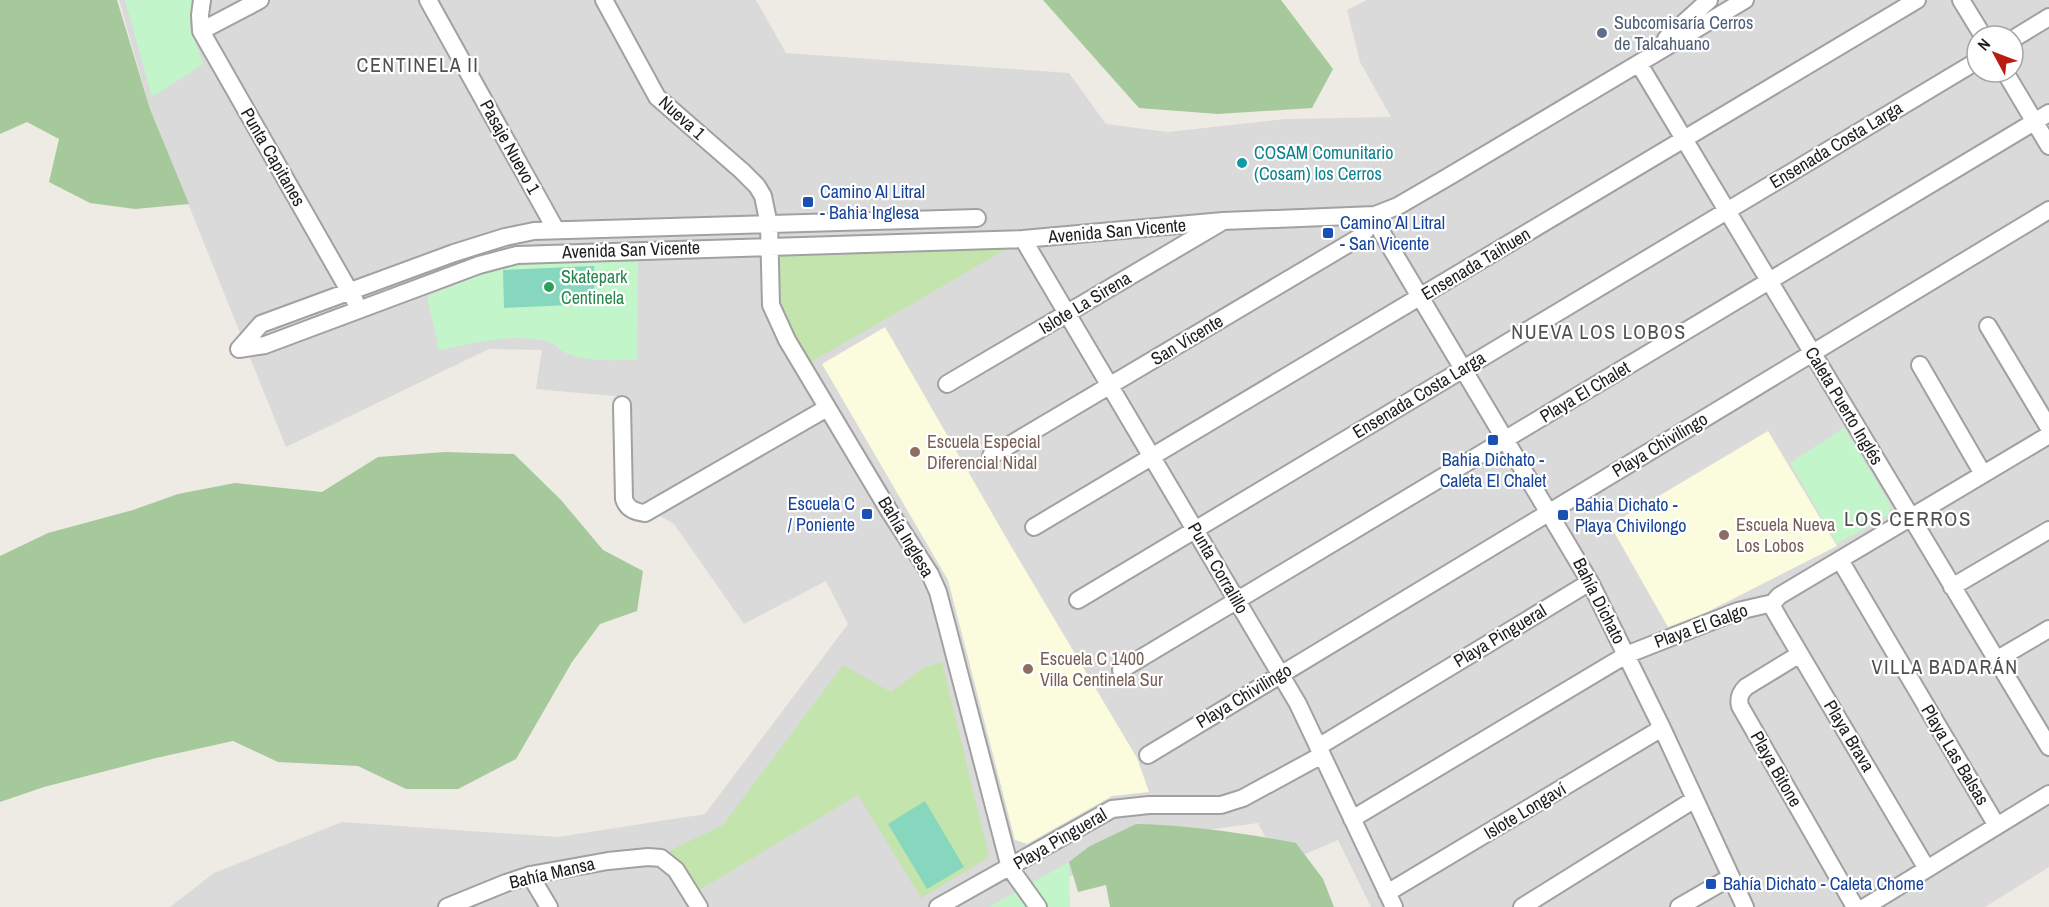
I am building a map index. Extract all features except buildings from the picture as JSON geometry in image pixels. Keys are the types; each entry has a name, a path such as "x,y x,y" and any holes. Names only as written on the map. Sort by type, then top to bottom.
{"street":[{"path":"202,0 201,31 260,0"},
{"name":"Pasaje Nuevo 1","path":"428,0 556,230"},
{"name":"Nueva 1","path":"604,0 657,98 757,186 766,207 769,225"},
{"path":"1639,64 1709,0"},
{"name":"Avenida San Vicente","path":"977,218 534,231 505,237 453,253 261,324 239,349 266,345 479,265 517,255 1023,239 1223,221 1375,215 1398,206 1745,0"},
{"name":"Ensenada Taihuen","path":"1034,527 1917,0"},
{"path":"1961,0 1976,24"},
{"path":"2025,32 2049,17"},
{"name":"Punta Capitanes","path":"201,31 360,309"},
{"name":"Caleta Puerto Inglés","path":"1639,64 1996,660 2044,726 2049,747"},
{"name":"Ensenada Costa Larga","path":"1078,600 1965,68"},
{"path":"2014,84 2042,118 2049,146"},
{"name":"Playa El Chalet","path":"1121,670 2042,118"},
{"name":"Playa Chivilingo","path":"1148,755 2049,210"},
{"name":"Bahía Dichato","path":"1375,215 1382,233 1590,582 1662,728 1745,907"},
{"name":"San Vicente","path":"991,456 1360,237 1375,215"},
{"name":"Islote La Sirena","path":"947,384 1223,221"},
{"name":"Bahía Inglesa","path":"769,225 771,305 787,340 930,574 938,592 1010,868"},
{"name":"Punta Corralillo","path":"1023,239 1069,313 1298,704 1391,900"},
{"path":"1988,326 2049,428"},
{"path":"1920,365 1983,474"},
{"path":"622,405 624,499 626,506 645,513 827,408"},
{"name":"Playa El Galgo","path":"1352,819 1626,655 1738,611 1773,603 1779,596 2049,435"},
{"path":"1952,587 2049,530"},
{"name":"Playa Las Balsas","path":"1840,560 1997,826"},
{"name":"Playa Pingueral","path":"938,907 1112,809 1149,805 1221,805 1243,798 1590,582"},
{"name":"Playa Brava","path":"1773,603 1800,654 1927,868"},
{"path":"1996,660 2049,629"},
{"name":"Playa Bitone","path":"1800,654 1746,687 1740,695 1740,706 1855,907"},
{"name":"Islote Longaví","path":"1391,900 1662,728"},
{"path":"1865,907 2049,794"},
{"path":"1522,907 1695,799"},
{"name":"Bahía Mansa","path":"447,907 530,875 648,856 661,858 676,870 699,907"},
{"path":"1010,868 1038,907"},
{"path":"530,875 549,907"},
{"path":"1679,907 1731,877"}],"shaded area":[{"path":"119,0 756,0 786,53 1069,73 1106,124 1168,132 1285,119 1391,117 1360,62 1347,10 1367,0 2049,0 2049,867 1985,907 1371,907 1338,840 1280,865 1258,823 1141,839 1011,907 170,907 214,873 342,822 558,837 705,814 848,624 826,581 744,624 674,524 624,496 625,397 536,389 542,350 489,349 286,447 150,109"},
{"name":"Escuela C 1400 Villa Centinela Sur","path":"885,327 1008,541 1137,758 1149,792 1112,796 1027,844 1015,840 948,580 822,364"},
{"name":"Escuela Nueva Los Lobos","path":"1768,431 1837,546 1707,612 1668,627 1610,525"}],"green space":[{"path":"0,0 117,0 150,109 189,204 135,209 90,203 49,182 59,139 27,122 0,134"},
{"path":"125,0 192,0 190,27 203,64 152,97"},
{"path":"1043,0 1281,0 1333,69 1312,108 1218,114 1139,108"},
{"path":"1010,247 806,365 774,304 773,253"},
{"path":"638,260 637,360 585,358 568,354 549,342 522,338 480,342 439,350 427,296 499,268 531,264"},
{"name":"Skatepark Centinela","path":"594,266 595,304 504,308 503,270"},
{"path":"1844,428 1891,506 1888,515 1837,544 1790,463"},
{"path":"445,452 514,454 561,500 603,550 643,571 637,611 600,624 572,662 516,759 458,789 406,789 358,766 278,762 233,741 44,787 0,802 0,556 48,533 133,510 178,494 235,483 322,492 378,457"},
{"path":"942,662 989,857 921,898 858,795 694,893 669,851 723,825 843,665 891,692 925,667"},
{"path":"925,801 964,867 927,889 888,824"},
{"path":"1136,824 1216,830 1296,843 1323,879 1334,907 1110,907 1106,885 1078,892 1069,862 1090,846"},
{"path":"1069,862 1070,907 989,907"}],"place":[{"name":"Subcomisaría Cerros de Talcahuano","path":"1602,33"},
{"name":"COSAM Comunitario (Cosam) los Cerros","path":"1242,163"},
{"name":"Camino Al Litral - Bahia Inglesa","path":"808,202"},
{"name":"Camino Al Litral - San Vicente","path":"1328,233"},
{"name":"Skatepark Centinela","path":"549,287"},
{"name":"Bahia Dichato - Caleta El Chalet","path":"1493,440"},
{"name":"Escuela Especial Diferencial Nidal","path":"915,452"},
{"name":"Escuela C / Poniente","path":"867,514"},
{"name":"Bahia Dichato - Playa Chivilongo","path":"1563,515"},
{"name":"Escuela Nueva Los Lobos","path":"1724,535"},
{"name":"Escuela C 1400 Villa Centinela Sur","path":"1028,669"},
{"name":"Bahía Dichato - Caleta Chome","path":"1711,884"}],"district":[{"name":"CENTINELA II","path":"418,65"},
{"name":"NUEVA LOS LOBOS","path":"1599,332"},
{"name":"LOS CERROS","path":"1908,519"},
{"name":"VILLA BADARÁN","path":"1945,667"}]}
